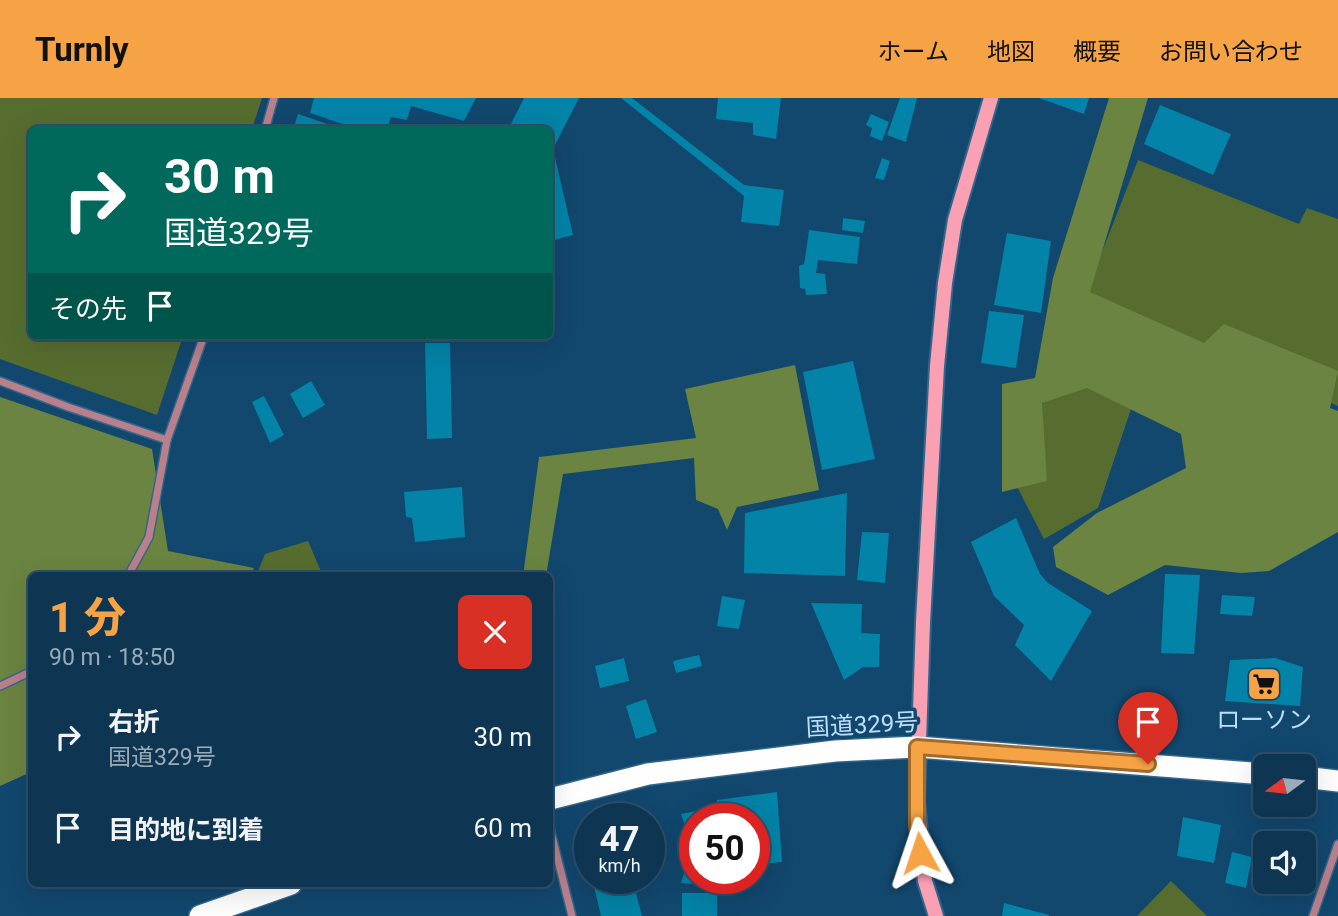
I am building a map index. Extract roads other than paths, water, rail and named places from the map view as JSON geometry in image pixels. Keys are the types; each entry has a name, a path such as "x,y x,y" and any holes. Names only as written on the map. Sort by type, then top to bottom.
{"highway":[{"name":"国道329号","path":"553,798 648,774 835,751 917,747 1253,773"},
{"path":"1316,779 1338,780"},
{"path":"200,916 282,887"}],"street":[{"path":"266,126 274,98"},
{"path":"936,916 920,853 917,824 917,747 936,380 955,220 991,98"},
{"path":"130,572 149,537 167,440 203,340"},
{"path":"0,381 167,440"},
{"path":"0,686 28,673"},
{"path":"553,840 572,916"},
{"path":"1313,916 1338,844"}],"place":[{"name":"ローソン","path":"1264,684"}]}
